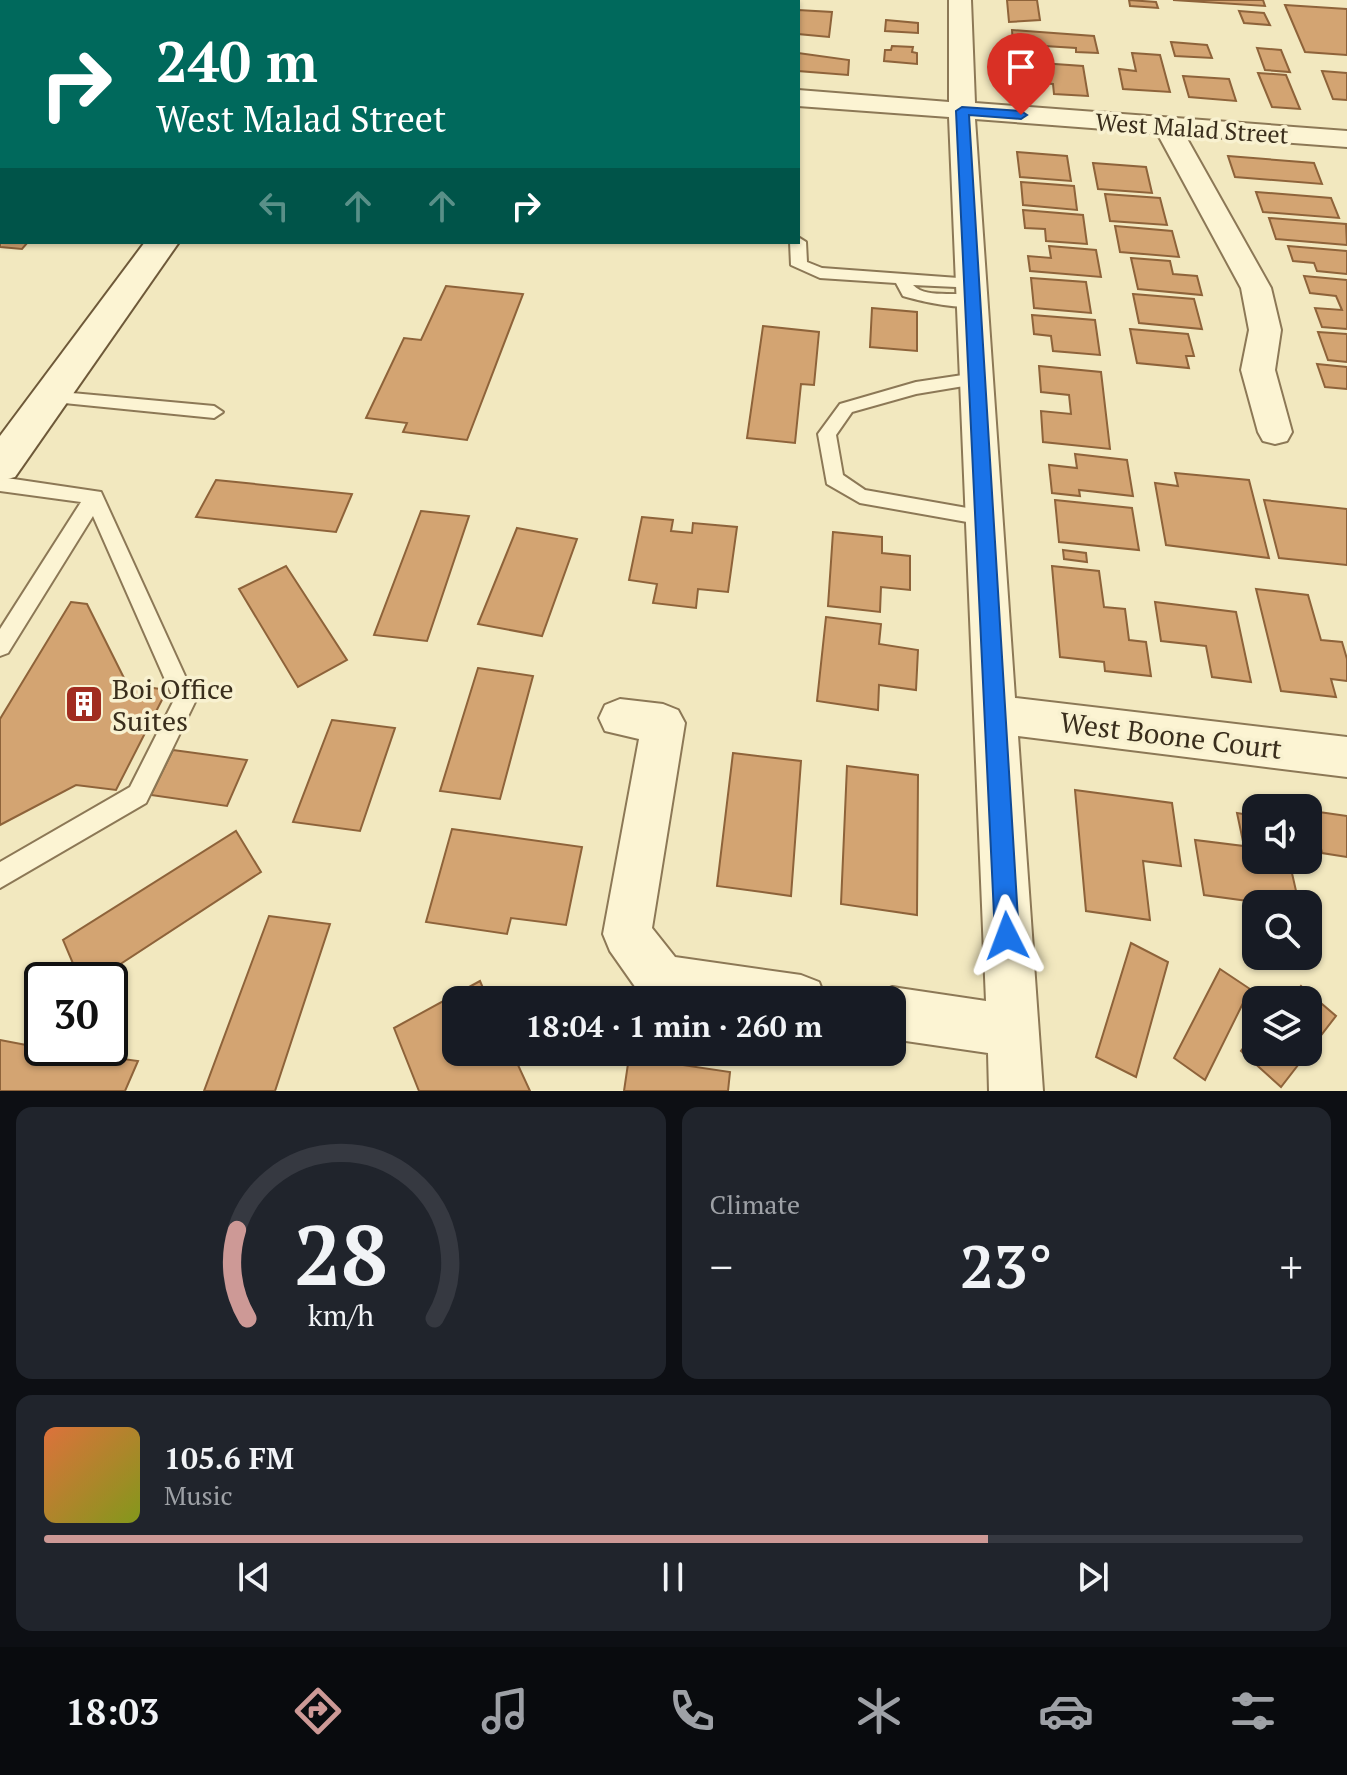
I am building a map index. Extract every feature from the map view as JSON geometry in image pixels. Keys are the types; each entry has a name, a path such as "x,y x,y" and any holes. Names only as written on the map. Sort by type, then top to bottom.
{"main road":[{"path":"0,466 161,244"}],"street":[{"path":"960,0 962,111 1016,1091"},
{"name":"West Malad Street","path":"800,98 1347,139"},
{"path":"1167,126 1256,288 1265,330 1258,370 1275,432"},
{"name":"West Boone Court","path":"994,714 1347,757"},
{"path":"620,718 663,723 627,934 661,980 703,986"},
{"path":"906,1015 1013,1031"}],"lane":[{"path":"798,244 799,265 820,273 901,279 909,292 924,297 972,293"},
{"path":"976,379 916,388 846,408 827,434 834,479 860,496 984,518"},
{"path":"50,397 214,412"},
{"path":"0,484 94,497"},
{"path":"0,647 94,497"},
{"path":"0,876 138,795 185,700 94,497"}],"building":[{"path":"1007,0 1037,0 1040,20 1009,22"},
{"path":"1129,0 1156,2 1158,8 1130,6"},
{"path":"1173,0 1263,0 1265,6"},
{"path":"1285,5 1347,9 1347,55 1305,52"},
{"path":"800,10 832,12 829,37 800,34"},
{"path":"1239,11 1264,13 1270,25 1244,23"},
{"path":"886,20 918,23 918,33 885,31"},
{"path":"1012,30 1094,36 1098,53 1076,52 1076,48 1013,44"},
{"path":"1171,42 1207,45 1212,58 1175,56"},
{"path":"892,46 913,47 912,52 917,53 917,64 884,61 885,50 891,50"},
{"path":"1257,48 1281,50 1290,72 1265,70"},
{"path":"800,53 849,60 848,75 800,71"},
{"path":"1132,53 1160,55 1170,92 1123,89 1119,69 1136,71"},
{"path":"1026,62 1083,66 1088,96 1054,94 1053,84 1029,82"},
{"path":"1322,71 1347,73 1347,100 1333,99"},
{"path":"1258,73 1286,75 1300,109 1272,107"},
{"path":"1183,76 1229,79 1236,101 1189,97"},
{"path":"1017,152 1067,156 1071,181 1020,177"},
{"path":"1228,156 1314,163 1322,184 1235,177"},
{"path":"1093,163 1146,167 1152,193 1098,189"},
{"path":"1021,182 1074,186 1077,210 1023,205"},
{"path":"1256,192 1331,198 1339,218 1263,212"},
{"path":"1105,194 1160,198 1167,225 1110,221"},
{"path":"1023,210 1083,215 1087,244 1046,241 1045,229 1025,228"},
{"path":"1269,218 1346,224 1347,245 1276,239"},
{"path":"1115,226 1172,231 1179,257 1120,252"},
{"path":"0,244 26,244 22,249 0,247"},
{"path":"1049,246 1096,250 1101,277 1030,271 1028,256 1051,258"},
{"path":"1288,246 1347,251 1347,274 1317,271 1314,263 1293,261"},
{"path":"1131,258 1170,261 1173,274 1197,276 1202,295 1138,289"},
{"path":"1304,276 1347,280 1347,329 1322,327 1315,308 1342,310 1336,296 1310,293"},
{"path":"1031,278 1086,282 1091,313 1034,308"},
{"path":"446,286 523,294 467,440 403,432 407,423 366,418 404,338 421,340"},
{"path":"1133,294 1194,299 1202,329 1139,323"},
{"path":"872,308 917,312 917,351 870,347"},
{"path":"1032,315 1095,320 1100,355 1053,351 1051,336 1034,334"},
{"path":"763,326 819,332 814,385 801,384 795,443 747,438"},
{"path":"1130,329 1188,334 1194,356 1186,356 1189,368 1137,363"},
{"path":"1318,332 1347,334 1347,362 1328,360"},
{"path":"1317,364 1347,367 1347,389 1325,387"},
{"path":"1039,366 1101,372 1110,449 1043,442 1041,411 1071,414 1069,395 1041,392"},
{"path":"1075,454 1127,460 1133,496 1079,490 1080,496 1052,493 1049,465 1077,468"},
{"path":"1175,473 1249,480 1269,558 1166,545 1155,483 1178,486"},
{"path":"216,480 352,494 336,532 196,517"},
{"path":"1055,500 1132,508 1139,550 1059,542"},
{"path":"1264,500 1347,509 1347,565 1279,558"},
{"path":"421,511 469,516 427,641 374,635"},
{"path":"642,517 673,520 671,531 692,533 693,523 737,527 728,592 698,589 696,608 653,603 657,584 629,580"},
{"path":"517,528 577,539 542,636 478,624"},
{"path":"833,532 882,537 882,553 910,556 910,590 881,587 880,612 828,606"},
{"path":"1063,550 1086,553 1087,562 1064,559"},
{"path":"286,566 347,660 298,687 239,589"},
{"path":"1052,566 1099,571 1104,607 1125,609 1129,640 1146,642 1151,676 1105,671 1104,662 1060,657"},
{"path":"1256,589 1308,595 1321,640 1342,642 1347,659 1347,681 1331,679 1336,697 1281,691"},
{"name":"Boi Office Suites","path":"71,602 87,604 127,684 167,690 116,790 76,785 0,825 0,719"},
{"path":"1155,602 1236,612 1251,682 1212,677 1206,646 1161,641"},
{"path":"826,617 881,624 879,644 918,650 916,690 879,685 878,710 817,701"},
{"path":"478,668 533,676 500,799 440,791"},
{"path":"332,720 395,728 360,831 293,822"},
{"path":"173,750 247,760 227,806 151,795"},
{"path":"733,753 801,761 791,896 717,886"},
{"path":"847,766 918,775 917,915 841,904"},
{"path":"1075,790 1172,803 1181,866 1143,861 1150,920 1086,911"},
{"path":"1322,812 1347,816 1347,857 1322,853"},
{"path":"1237,813 1242,814 1242,837"},
{"path":"452,829 582,847 566,925 511,918 507,934 426,922"},
{"path":"236,831 261,872 124,962 72,962 63,940"},
{"path":"1195,840 1242,846 1242,874 1292,874 1296,890 1242,890 1242,900 1204,895"},
{"path":"269,916 330,924 275,1091 204,1091"},
{"path":"1131,943 1168,962 1136,1077 1096,1057"},
{"path":"1220,969 1246,986 1242,986 1242,1005 1205,1080 1174,1058"},
{"path":"442,1002 442,1066 518,1066 530,1091 419,1091 394,1028"},
{"path":"1322,1004 1336,1016 1322,1034"},
{"path":"0,1040 24,1045 24,1066 128,1066 128,1060 138,1061 125,1091 0,1091"},
{"path":"628,1066 690,1066 730,1072 728,1091 624,1091"},
{"path":"1258,1066 1297,1066 1281,1087"}],"place":[{"name":"Boi Office Suites","path":"84,704"}],"route":[{"path":"1007,936 962,111 1021,115"}]}
